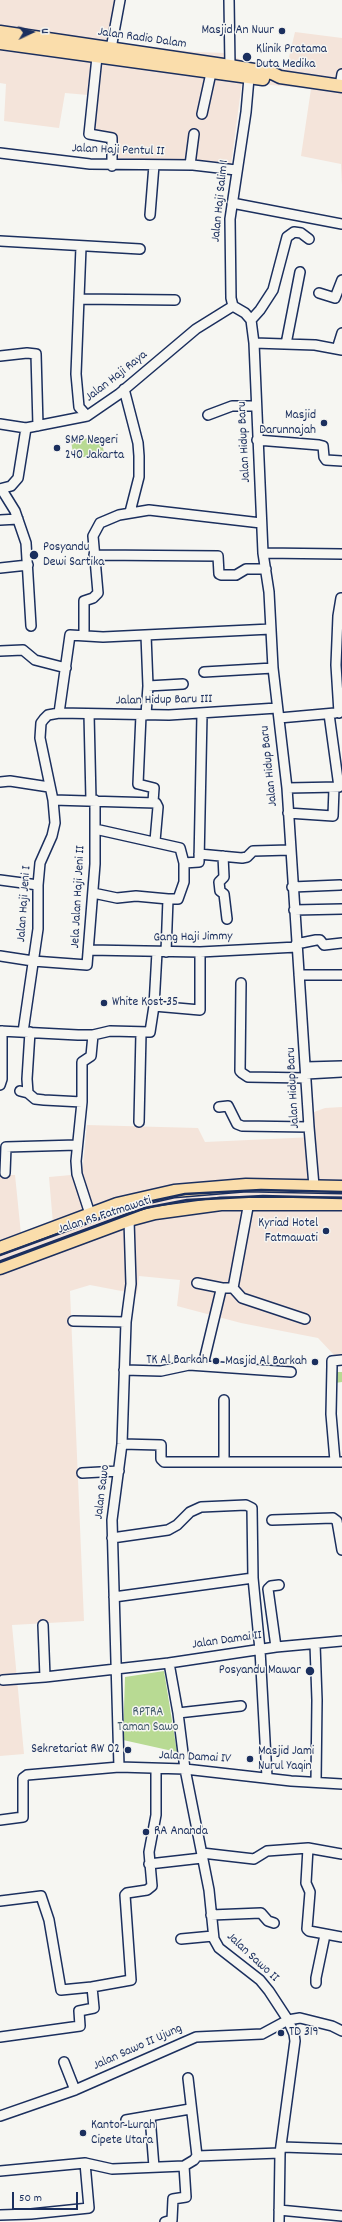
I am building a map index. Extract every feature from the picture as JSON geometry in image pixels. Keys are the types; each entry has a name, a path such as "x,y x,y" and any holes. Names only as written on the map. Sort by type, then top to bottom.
{"main road":[{"name":"Jalan Radio Dalam","path":"0,32 70,44 211,73 272,80 280,78 341,86"},
{"name":"Jalan Radio Dalam","path":"0,43 97,57 111,53 230,66 272,73 280,78"},
{"name":"Jalan RS Fatmawati","path":"0,1248 90,1214 142,1197 174,1190 246,1185 342,1186"},
{"name":"Jalan RS Fatmawati","path":"0,1268 129,1220 193,1206 249,1202 342,1204"}],"street":[{"path":"111,53 120,0"},
{"path":"228,0 230,66"},
{"path":"97,57 89,134 112,138 112,166"},
{"path":"202,114 211,73"},
{"path":"341,86 342,74"},
{"name":"Jalan Haji Salim 1","path":"233,306 231,298 230,274 232,203 236,170 242,143 249,78"},
{"path":"190,165 194,134"},
{"name":"Jalan Haji Pentul II","path":"0,153 112,166 190,165 236,170"},
{"path":"150,214 154,165"},
{"path":"232,203 342,224"},
{"path":"251,320 260,310 272,290 287,237 294,232 310,239"},
{"path":"0,241 81,247 140,249"},
{"path":"81,247 77,392 79,407 87,416"},
{"path":"286,344 300,272"},
{"path":"319,293 335,298 342,281"},
{"path":"79,299 175,300"},
{"path":"233,306 245,312 251,320 254,343 315,345 340,350 342,334"},
{"name":"Jalan Haji Raya","path":"0,424 26,428 87,416 124,389 196,329 233,306"},
{"name":"Jalan Hidup Baru","path":"254,343 263,553 266,569 277,708 286,788 306,1073 308,1127 314,1186"},
{"path":"0,356 27,353 36,354 38,426"},
{"path":"124,389 138,443 139,456 139,477 130,512"},
{"path":"208,415 232,406 256,406"},
{"path":"26,428 18,478 12,486 1,489 13,506 26,543 31,626"},
{"path":"257,440 319,445 322,446 326,460 342,461"},
{"path":"84,635 84,601 94,598 98,593 93,536 100,523 108,518 130,512 149,510 261,523"},
{"path":"0,520 18,519"},
{"path":"263,553 342,554"},
{"path":"94,555 218,556 219,574 234,575 246,569 266,569"},
{"path":"0,568 28,565"},
{"path":"279,718 341,713 338,608 341,598"},
{"path":"56,714 66,668 70,635 103,637 271,629"},
{"path":"146,635 148,686 143,715 138,784 154,788 153,802"},
{"path":"0,651 23,650 35,660 66,668"},
{"path":"204,672 274,668"},
{"path":"148,686 183,684"},
{"name":"Jalan Hidup Baru III","path":"56,714 202,714 277,708"},
{"name":"Jalan Haji Jeni I","path":"56,714 41,723 40,730 55,816 53,831 41,858 38,885 38,929 33,961 26,1032 27,1079 24,1092 35,1099 82,1102"},
{"name":"Jela Jalan Haji Jeni II","path":"33,961 86,966 89,950 93,893 95,829 89,714"},
{"path":"184,863 198,863 202,714"},
{"path":"288,813 333,816 338,787 329,714"},
{"path":"0,782 10,781 49,787"},
{"path":"286,788 338,787"},
{"path":"53,800 156,803 158,807 155,841"},
{"path":"93,893 117,898 136,896 175,900 179,897 184,882 184,863 180,848 155,841 95,829"},
{"path":"199,854 242,858 253,851 290,850"},
{"path":"223,856 224,877 219,882 220,891 224,894 227,919"},
{"path":"0,880 38,885"},
{"path":"292,887 340,885"},
{"path":"166,952 168,899"},
{"path":"294,910 342,909"},
{"name":"Gang Haji Jimmy","path":"89,950 200,952 297,945 316,940 320,940 324,945 342,943"},
{"path":"0,1085 2,1079 1,1031 93,1034 110,1031 147,1033 151,1030 157,952"},
{"path":"154,1006 200,1010 200,952"},
{"path":"0,956 33,961"},
{"path":"299,975 342,976"},
{"path":"242,983 240,1071 242,1073 248,1077 342,1072"},
{"path":"139,1122 141,1033"},
{"path":"90,1214 77,1174 77,1145 82,1102 82,1062 92,1056 93,1034"},
{"path":"306,1073 342,1066"},
{"path":"219,1107 228,1106 237,1124 242,1126 308,1127"},
{"path":"5,1173 6,1147 77,1145"},
{"path":"233,1288 249,1202"},
{"name":"Jalan Sawo","path":"119,1767 112,1506 119,1471 122,1444 126,1322 131,1284 129,1220"},
{"path":"197,1283 222,1288 233,1288 242,1298 305,1319"},
{"path":"203,1365 222,1288"},
{"path":"73,1321 126,1322"},
{"path":"122,1444 161,1445 162,1461 275,1463 338,1462 331,1414 332,1361 342,1360"},
{"path":"124,1370 161,1371 189,1365 203,1365 291,1372"},
{"path":"224,1400 224,1461"},
{"path":"82,1473 119,1471"},
{"path":"112,1538 168,1530 177,1525 190,1512 201,1507 250,1506 253,1511 253,1578 260,1650 267,1777"},
{"path":"272,1520 333,1518 337,1520 342,1550"},
{"path":"114,1598 253,1578"},
{"path":"276,1647 268,1589 271,1586 279,1585"},
{"path":"43,1625 46,1677"},
{"name":"Jalan Damai II","path":"3,1680 117,1669 276,1647 342,1641"},
{"path":"315,1644 317,1700 316,1782"},
{"name":"Jalan Sawo II","path":"169,1663 178,1713 185,1769 209,1890 213,1936 219,1948 260,1980 277,2001 288,2020 295,2041 281,2150 279,2222"},
{"path":"178,1713 241,1706"},
{"name":"Jalan Damai IV","path":"0,1820 22,1817 24,1776 119,1767 185,1769 267,1777 291,1781 342,1784"},
{"path":"0,1901 41,1896 49,1920 61,1990 92,1987 131,1980 125,1895 127,1893 150,1889 149,1852 156,1816 156,1769"},
{"path":"149,1864 202,1855 254,1859 267,1851 308,1848 342,1854"},
{"path":"308,1848 306,1883 310,1892 307,1929 325,1935 342,1937"},
{"path":"210,1914 261,1913 268,1921 274,1923"},
{"path":"316,1983 325,1935"},
{"path":"181,1939 213,1936"},
{"path":"0,2037 80,2026 79,2011 94,2008 92,1987"},
{"path":"288,2020 300,2018 324,2024 342,2031"},
{"name":"Jalan Sawo II Ujung","path":"0,2116 75,2090 189,2039 262,2034 288,2020"},
{"path":"64,2062 75,2090"},
{"path":"188,2078 190,2109 197,2156"},
{"path":"126,2120 190,2109"},
{"path":"150,2116 154,2167"},
{"path":"0,2171 85,2163 112,2169 184,2166 194,2160 197,2156 281,2150 342,2149"},
{"path":"0,2215 31,2214 89,2208 85,2163"},
{"path":"165,2222 172,2220 173,2199 186,2197 184,2166"},
{"path":"279,2210 342,2216"}],"shaded area":[{"path":"0,0 121,0 114,42 195,52 226,53 239,59 286,69 295,32 342,38 342,185 341,164 301,156 311,89 242,82 231,165 109,164 112,141 85,136 88,95 65,93 59,128 4,121 6,84 0,83"},
{"path":"342,1107 342,1355 335,1356 318,1338 241,1323 177,1306 180,1280 139,1276 137,1294 90,1285 70,1291 84,1621 12,1625 24,1754 0,1756 0,1175 15,1175 21,1234 53,1224 49,1177 82,1174 87,1125 198,1128 205,1142 314,1137 314,1112 325,1108"}],"green space":[{"path":"101,436 104,453 74,459 71,441"},
{"path":"334,1372 342,1372 342,1382 335,1383"},
{"name":"RPTRA Taman Sawo","path":"164,1671 177,1752 123,1740 125,1677"}],"railway":[{"path":"0,1255 143,1203 185,1194 261,1190 342,1192"},
{"path":"0,1262 145,1208 187,1200 263,1196 342,1198"}],"place":[{"name":"Masjid An Nuur","path":"282,31"},
{"name":"Klinik Pratama Duta Medika","path":"247,57"},
{"name":"Masjid Darunnajah","path":"324,423"},
{"name":"SMP Negeri 240 Jakarta","path":"57,448"},
{"name":"Posyandu Dewi Sartika","path":"34,555"},
{"name":"White Kost 35","path":"104,1003"},
{"name":"Kyriad Hotel Fatmawati","path":"326,1231"},
{"name":"TK Al Barkah","path":"216,1361"},
{"name":"Masjid Al Barkah","path":"315,1362"},
{"name":"Posyandu Mawar","path":"310,1671"},
{"name":"Sekretariat RW 02","path":"128,1750"},
{"name":"Masjid Jami Nurul Yaqin","path":"250,1759"},
{"name":"RA Ananda","path":"146,1832"},
{"name":"TD 319","path":"281,2033"},
{"name":"Kantor Lurah Cipete Utara","path":"83,2133"}]}
